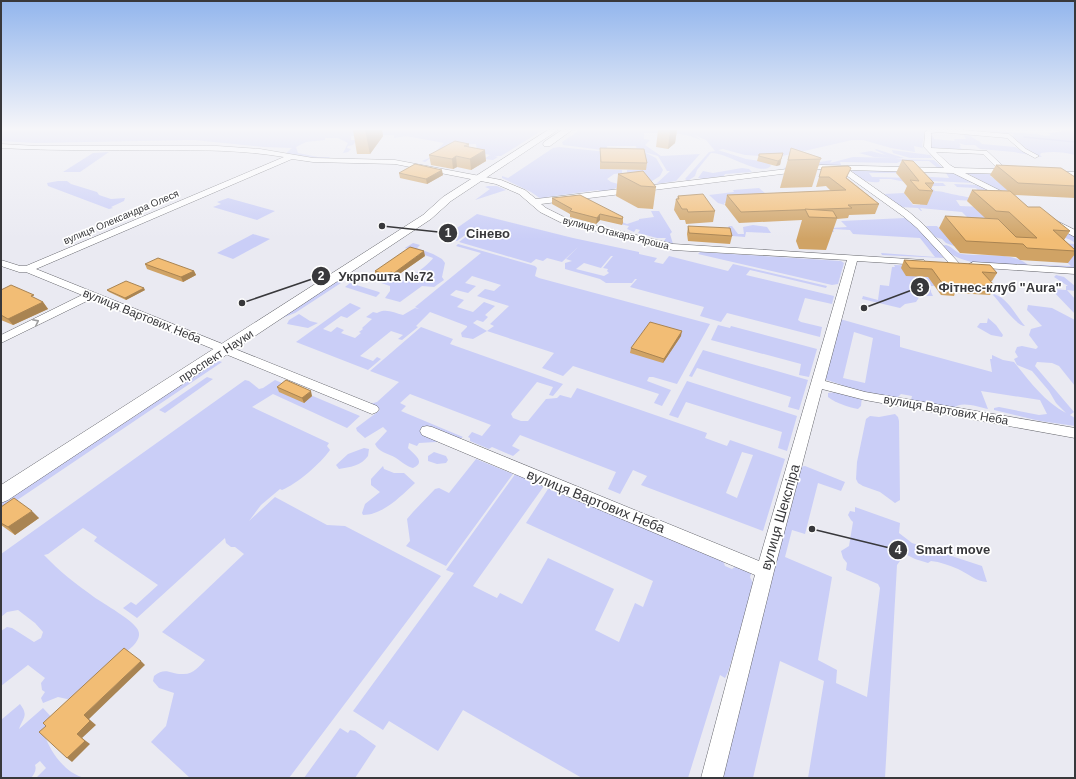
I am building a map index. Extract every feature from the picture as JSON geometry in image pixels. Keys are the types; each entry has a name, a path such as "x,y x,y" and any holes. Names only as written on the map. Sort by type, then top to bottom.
{"main road":[{"name":"проспект Науки","path":"1,495 225,350 429,215 447,199 497,166"},
{"name":"проспект Науки","path":"429,215 457,202 512,166"}],"street":[{"name":"вулиця Олександра Олеся","path":"27,269 268,166"},
{"name":"вулиця Отакара Яроша","path":"420,166 491,180 522,192 543,210 563,220 674,247 1075,271"},
{"path":"946,166 1017,203"},
{"path":"999,166 1005,172"},
{"path":"535,202 821,167 1019,172"},
{"path":"840,167 906,214 920,226 955,264"},
{"path":"1047,173 1075,174"},
{"path":"1049,220 1075,234"},
{"name":"вулиця Шекспіра","path":"712,778 765,571 852,262 851,258"},
{"name":"вулиця Вартових Неба","path":"1,263 19,269 27,269 372,409"},
{"path":"1,339 91,295"},
{"name":"вулиця Вартових Неба","path":"818,384 865,396 1075,432"},
{"name":"вулиця Вартових Неба","path":"427,432 765,571"}],"shaded area":[{"path":"72,166 88,166 80,172 63,172"},
{"path":"525,166 602,166 601,169 622,170 622,173 614,174 607,179 611,182 622,185 612,190 600,192 598,190 547,197 548,199 541,199 531,192 502,178 502,176 508,178"},
{"path":"646,166 661,166 663,170 660,176 646,185 627,173 627,170 646,170"},
{"path":"664,166 689,166 676,181 656,184 670,171 667,171"},
{"path":"696,166 700,166 695,176 688,181 685,179"},
{"path":"752,166 770,166 766,169"},
{"path":"793,166 799,166 785,169 783,168"},
{"path":"936,166 941,166 944,169 940,170"},
{"path":"742,168 749,169 752,172 725,174 724,176 703,179 698,178 703,171 713,173"},
{"path":"904,170 909,173 869,173 872,177 915,178 914,176 949,178 946,173 956,174 966,178 963,179 974,183 912,180 915,184 891,179 879,179 879,182 871,182 858,177 852,171"},
{"path":"963,171 1051,174 990,176 998,181 1012,195 1010,196"},
{"path":"67,181 71,184 97,192 99,195 111,199 125,198 124,201 109,209 48,186 47,183"},
{"path":"926,183 943,183 946,186 930,186 935,191 967,197 976,201 956,200 960,206 1009,208 980,193 976,188 957,187 954,184 980,185 1030,212 1007,213 1075,236 1075,243 1069,239 1056,236 1020,241 1075,244 1075,250 1069,254 1075,254 1075,270 1041,267 1039,265 1071,266 1060,256 1014,250 954,246 946,243 942,239 935,237 926,226 937,226 945,234 973,223 962,212 920,208 921,211 918,208 900,207 884,194 904,193 913,205 920,205"},
{"path":"497,186 506,190 475,200 490,189 485,187"},
{"path":"759,188 771,198 724,203 725,205 718,203 709,195 734,192 733,190"},
{"path":"228,198 275,211 257,220 213,207 221,204 217,202"},
{"path":"651,211 659,211 672,232 670,234 673,244 664,241 666,238 657,238 638,233 640,230 636,229 634,232 627,229 629,226 620,224 622,222 627,224 639,219 654,217"},
{"path":"477,214 573,238 639,252 639,254 657,258 654,262 663,264 669,256 728,271 733,264 827,286 826,288 750,270 746,275 834,296 832,304 805,298 798,320 822,327 820,337 727,313 721,322 700,316 704,307 630,287 637,279 635,279 632,283 606,283 600,279 565,269 565,263 572,261 566,259 578,247 562,262 547,258 543,261 536,259 531,263 459,242 467,236 477,239 484,233 472,230 457,241 444,237","holes":["611,256 613,256 603,268 608,269 607,271 609,273 604,276 576,269 584,263 601,268"]},
{"path":"905,218 915,225 944,258 882,255 881,253 935,257 920,238 853,234 850,230 833,229 834,232 829,232 832,228 847,227 841,221"},
{"path":"753,225 767,227 771,233 746,232 745,237 732,236 728,227 732,226 738,234 744,234 743,227"},
{"path":"253,234 270,239 233,259 217,253"},
{"path":"413,243 420,245 417,248 442,259 445,263 442,277 444,280 434,287 422,286 400,302 385,298 390,291 390,286 364,277 368,275 386,281 396,282 416,273 427,265 433,258 405,248"},
{"path":"458,244 535,266 537,268 535,276 539,278 710,324 677,384 649,377 647,381 671,390 662,406 654,403 659,394 573,366 563,376 542,368 554,353 487,331 473,339 462,337 461,333 467,326 430,312 416,326 418,327 402,340 398,339 403,335 391,331 360,356 373,361 377,357 381,359 368,370 296,342 350,303 361,308 347,318 341,316 323,329 331,332 337,327 344,330 341,333 355,338 361,333 359,332 363,329 362,328 372,319 366,317 373,312 377,313 387,311 403,315 415,308 419,309 415,307 481,253 456,246","holes":["472,276 501,285 494,291 485,289 477,296 509,306 490,324 494,326 487,331 473,323 477,320 483,322 488,317 485,315 495,306 484,302 473,312 457,307 464,300 450,295 456,290 468,293 476,286 465,283"]},
{"path":"946,245 962,254 1007,256 1023,261 1029,266 994,265 971,262 949,253 940,246"},
{"path":"700,252 841,261 844,263 838,284 832,285 698,254"},
{"path":"894,265 923,266 942,278 934,286 931,286 933,296 920,296 916,302 905,304 900,308 862,299 863,296 878,300 880,285 889,286 892,267 895,267"},
{"path":"1056,275 1064,277 1075,286 1075,291 1067,290 1075,299 1075,314 1051,289 1066,290 1066,286 1068,286 1054,277"},
{"path":"336,280 344,281 295,313 282,318"},
{"path":"350,283 380,293 376,297 345,287"},
{"path":"994,294 1008,303 1025,326 1021,325 1013,318 993,295"},
{"path":"1028,305 1052,308 1075,320 1075,386 1059,366 1052,363 1037,362 1035,366 1074,412 1070,415 1075,418 1075,426 1040,421 994,410 994,408 999,407 1039,415 1047,414 1040,400 981,391 988,409 960,405 953,409 911,400 912,396 901,394 897,398 847,390 842,385 824,379 840,319 900,336 900,347 992,372 990,359 992,359 992,355 1003,360 1014,362 1044,397 1066,413 1056,403 1049,391 1032,371 1017,365 1014,359 1018,357 1015,352 1017,347 1022,346 1036,349 1038,347 1029,335 1031,329 1042,326 1027,310","holes":["854,332 873,338 865,383 843,378"]},
{"path":"299,314 310,321 318,323 308,328 287,324 289,320"},
{"path":"988,318 996,325 1003,335 1002,337 991,335 977,327 980,323 987,323"},
{"path":"718,325 730,328 731,326 817,349 809,377 799,375 801,364 711,340"},
{"path":"421,327 453,339 450,344 563,384 553,396 549,395 553,387 537,382 511,414 513,418 521,421 528,421 546,399 557,398 560,395 571,398 577,388 707,433 705,438 727,446 730,440 785,459 763,531 641,485 647,476 633,470 620,494 608,489 616,472 520,435 512,446 520,450 513,456 492,447 489,449 470,441 470,438 468,437 472,432 482,436 491,425 410,394 400,403 406,406 401,411 463,437 452,442 419,443 417,446 409,443 408,448 419,461 417,466 413,468 381,451 377,447 375,444 387,431 383,427 365,438 357,431 356,428 380,410 370,404 377,402 399,382 370,371","holes":["742,452 753,455 737,498 726,493"]},
{"path":"703,350 808,380 799,410 788,407 791,397 697,368 692,377 689,376"},
{"path":"216,360 222,362 1,511 1,501 140,413 144,406"},
{"path":"207,377 213,379 165,413 159,410"},
{"path":"245,380 249,381 259,389 275,380 360,416 347,428 273,394 252,407 329,443 327,446 330,450 308,473 288,487 282,490 280,489 261,505 249,521 275,497 327,525 345,526 441,576 289,778 190,778 151,742 166,726 174,693 159,688 153,681 154,676 165,671 179,674 190,673 199,667 205,660 162,632 244,554 235,547 231,547 226,543 225,538 137,618 123,608 131,602 136,605 158,585 94,541 97,537 83,528 48,554 44,555 74,582 118,612 135,626 138,630 139,637 133,646 74,698 67,699 58,697 43,703 41,698 45,692 42,690 41,683 45,678 28,665 1,686 1,631 7,627 12,628 34,642 41,638 43,632 35,623 18,610 7,612 1,617 1,554"},
{"path":"687,381 797,416 787,451 778,448 782,432 686,402 678,418 669,415"},
{"path":"836,392 862,396 861,406 858,409 850,407 838,403 828,397 828,393"},
{"path":"895,414 899,421 900,500 895,503 880,492 858,483 856,479 857,462 866,419 870,416 879,417"},
{"path":"364,448 369,449 368,456 362,462 355,466 339,469 336,465 348,454"},
{"path":"434,452 446,456 448,460 446,463 437,464 428,461 428,456"},
{"path":"476,459 513,474 446,566 406,546 410,541 407,519 435,489 439,488 449,493"},
{"path":"383,466 384,469 394,473 404,473 415,483 398,499 385,508 378,512 363,515 362,513 365,504 380,492 371,485 371,479"},
{"path":"805,466 845,482 841,491 818,483 805,534 792,530 785,557 832,577 818,660 837,670 836,683 867,697 880,588 878,584 846,570 847,563 843,558 841,551 849,546 853,522 848,515 850,511 855,512 855,507 900,523 899,533 912,543 982,566 987,582 976,579 948,565 931,561 928,563 905,554 897,565 885,778 808,778 824,681 780,661 753,778 725,778 716,772 799,467"},
{"path":"516,473 544,486 473,586 497,598 500,593 522,604 548,558 614,589 595,630 619,642 635,603 643,607 653,581 526,523 550,488 722,558 725,566 732,569 736,566 752,571 750,577 753,583 751,599 728,672 725,678 720,675 688,778 582,778 463,710 438,751 389,721 383,730 353,711 454,573 446,570"},
{"path":"20,704 25,714 19,729 43,708 55,721 45,736 55,756 72,772 85,778 39,778 37,777 46,768 40,761 35,765 36,769 31,778 1,778 1,720"},
{"path":"340,728 348,733 350,730 355,731 376,746 355,778 304,778"}],"building":[{"path":"411,166 426,166 442,170 426,179 399,173"},
{"path":"849,166 851,168 846,178 879,204 848,205 852,208 741,212 727,195 846,190 829,177 819,177 822,167"},
{"path":"907,166 918,166 934,183 925,183 933,191 919,190 910,180 919,181"},
{"path":"998,166 1061,168 1075,177 1075,186 1018,183"},
{"path":"643,171 656,187 641,186 618,174"},
{"path":"972,190 1010,191 1028,207 1040,207 1070,231 1053,230 1075,251 1027,248 1023,244 966,241 945,216 998,219 1016,237 1037,238 1009,212 996,211"},
{"path":"703,194 715,211 688,212 687,209 682,209 676,199 679,199 678,196"},
{"path":"580,195 623,217 622,219 600,214 597,218 570,211 572,209 552,198"},
{"path":"805,209 833,211 837,218 809,217"},
{"path":"688,226 730,228 732,236 689,233"},
{"path":"410,247 424,251 394,273 391,272 387,275 375,271"},
{"path":"158,258 194,271 181,277 145,264"},
{"path":"904,260 990,265 997,273 982,272 995,286 955,284 958,287 945,287 932,269 910,268"},
{"path":"126,281 144,288 125,298 107,290"},
{"path":"11,285 34,295 31,296 43,302 8,319 1,315 1,290"},
{"path":"650,322 682,331 664,359 631,348"},
{"path":"286,380 311,391 302,398 277,387"},
{"path":"14,498 32,511 8,527 1,523 1,507"},
{"path":"124,648 141,661 84,715 90,721 77,734 85,741 67,758 39,732 46,726 43,723"}],"place":[{"name":"Сінево","path":"382,226"},
{"name":"Укрпошта №72","path":"242,303"},
{"name":"Фітнес-клуб \"Aura\"","path":"864,308"},
{"name":"Smart move","path":"812,529"}]}
